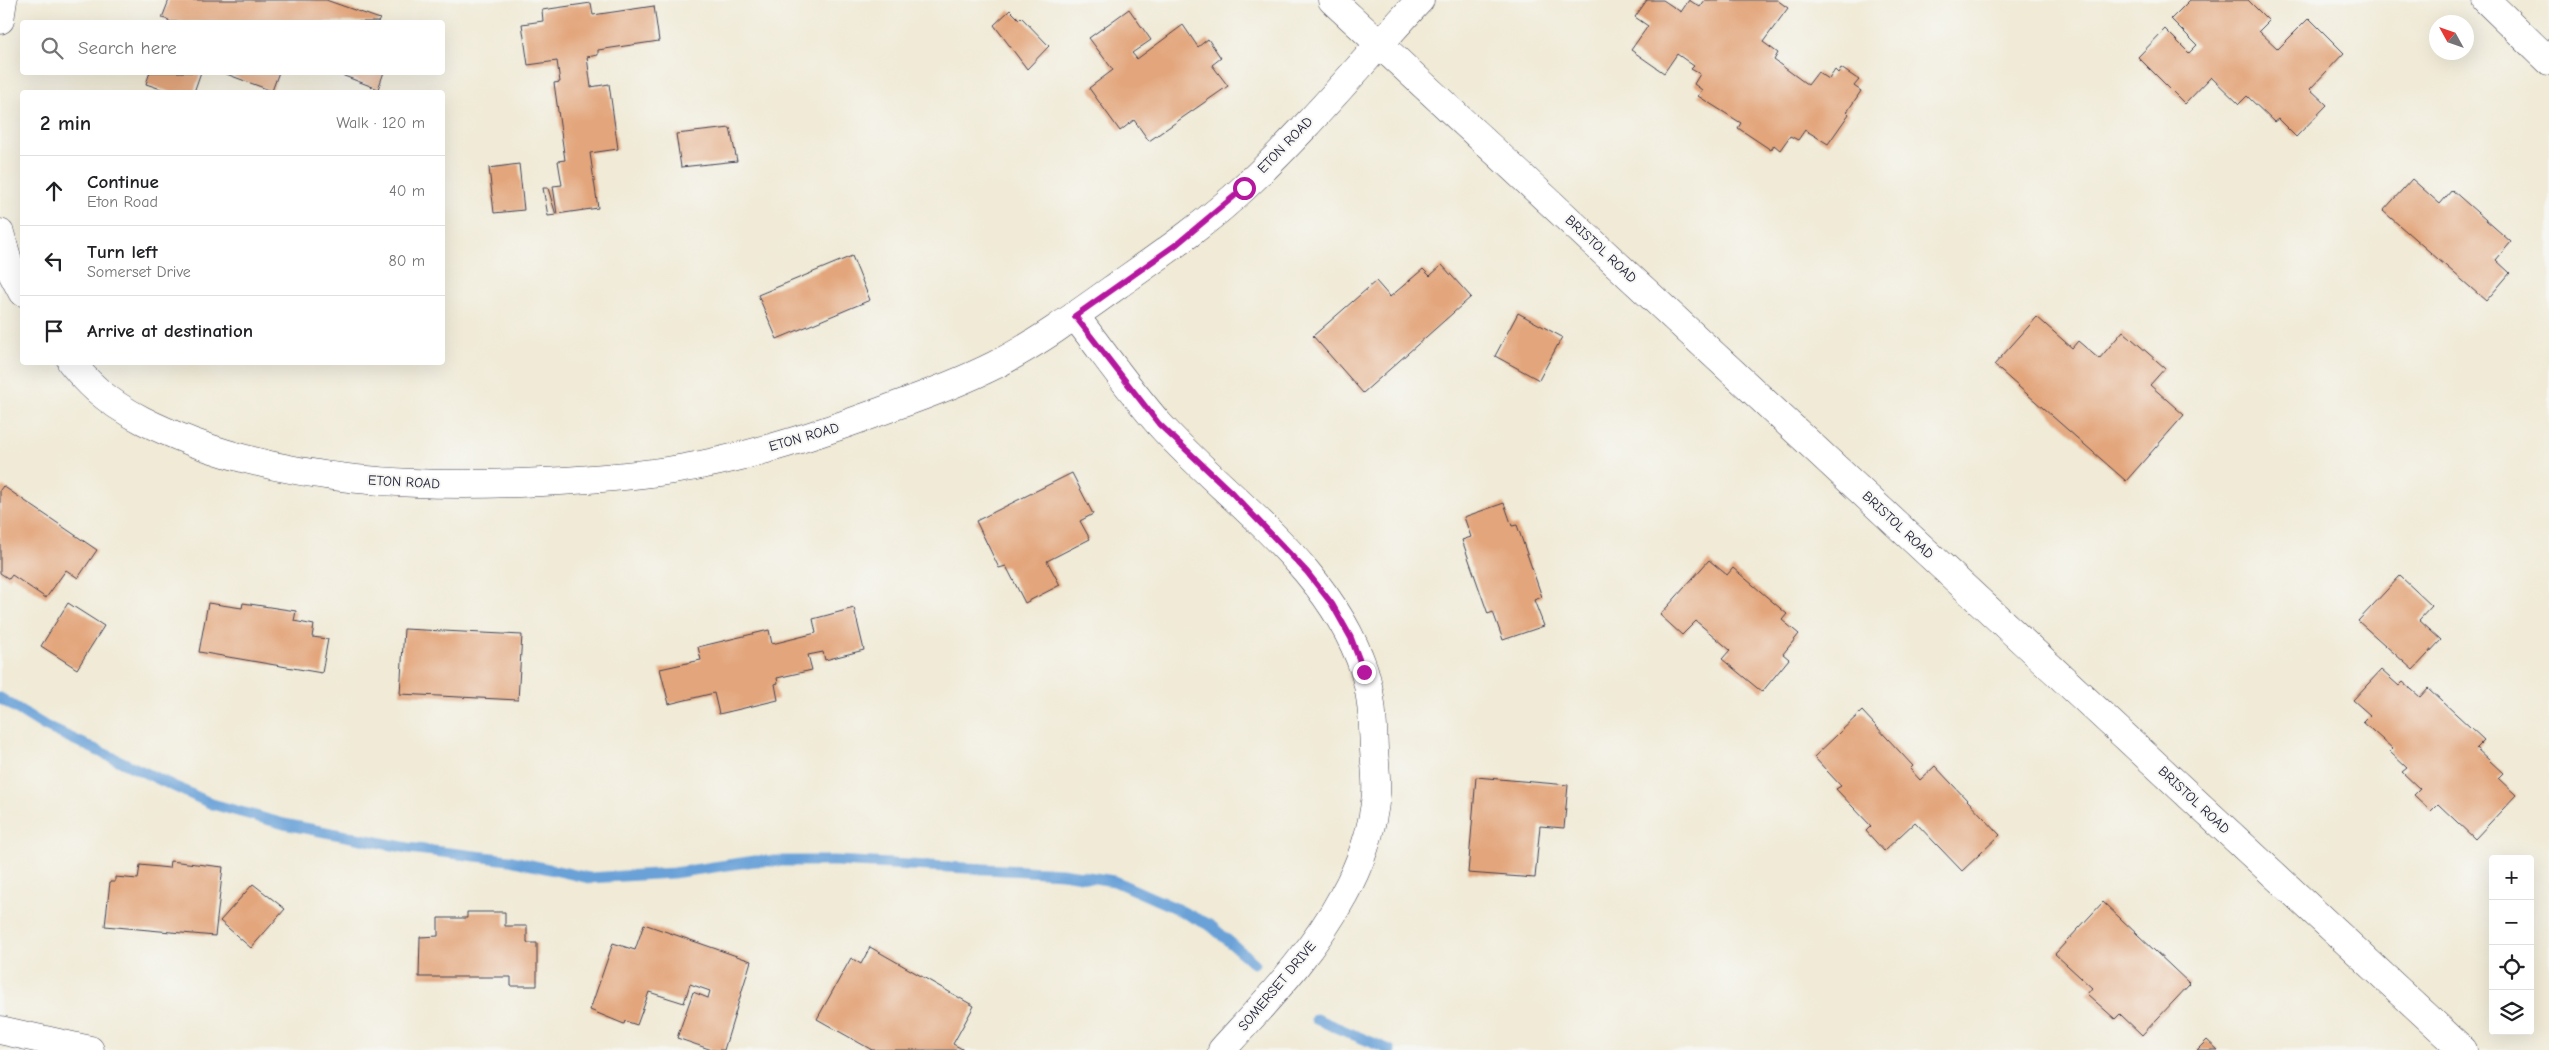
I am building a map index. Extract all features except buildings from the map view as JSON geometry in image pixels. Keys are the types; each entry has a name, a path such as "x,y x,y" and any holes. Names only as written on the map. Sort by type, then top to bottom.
{"street":[{"path":"0,20 3,0"},
{"name":"BRISTOL ROAD","path":"1332,0 2463,1050"},
{"name":"ETON ROAD","path":"74,365 97,390 126,410 165,432 261,463 329,477 396,484 469,485 576,481 683,468 740,456 840,427 939,390 996,364 1075,316 1177,244 1244,188 1292,140 1420,0"},
{"path":"2486,0 2549,61"},
{"path":"0,232 11,270 20,288"},
{"name":"SOMERSET DRIVE","path":"1075,316 1159,424 1232,493 1307,572 1332,604 1351,638 1364,672 1372,708 1376,794 1367,837 1358,866 1344,895 1321,933 1296,966 1222,1050"},
{"path":"0,1030 90,1050"}],"waterway":[{"path":"0,698 45,726 212,804 284,824 408,848 509,860 589,878 673,873 755,861 835,861 1062,873 1114,881 1173,907 1211,926 1254,963"},
{"path":"1316,1019 1390,1050"}],"route":[{"path":"1244,188 1177,244 1075,316 1159,424 1194,460 1232,493 1307,572 1332,604 1351,638 1364,672"}]}
